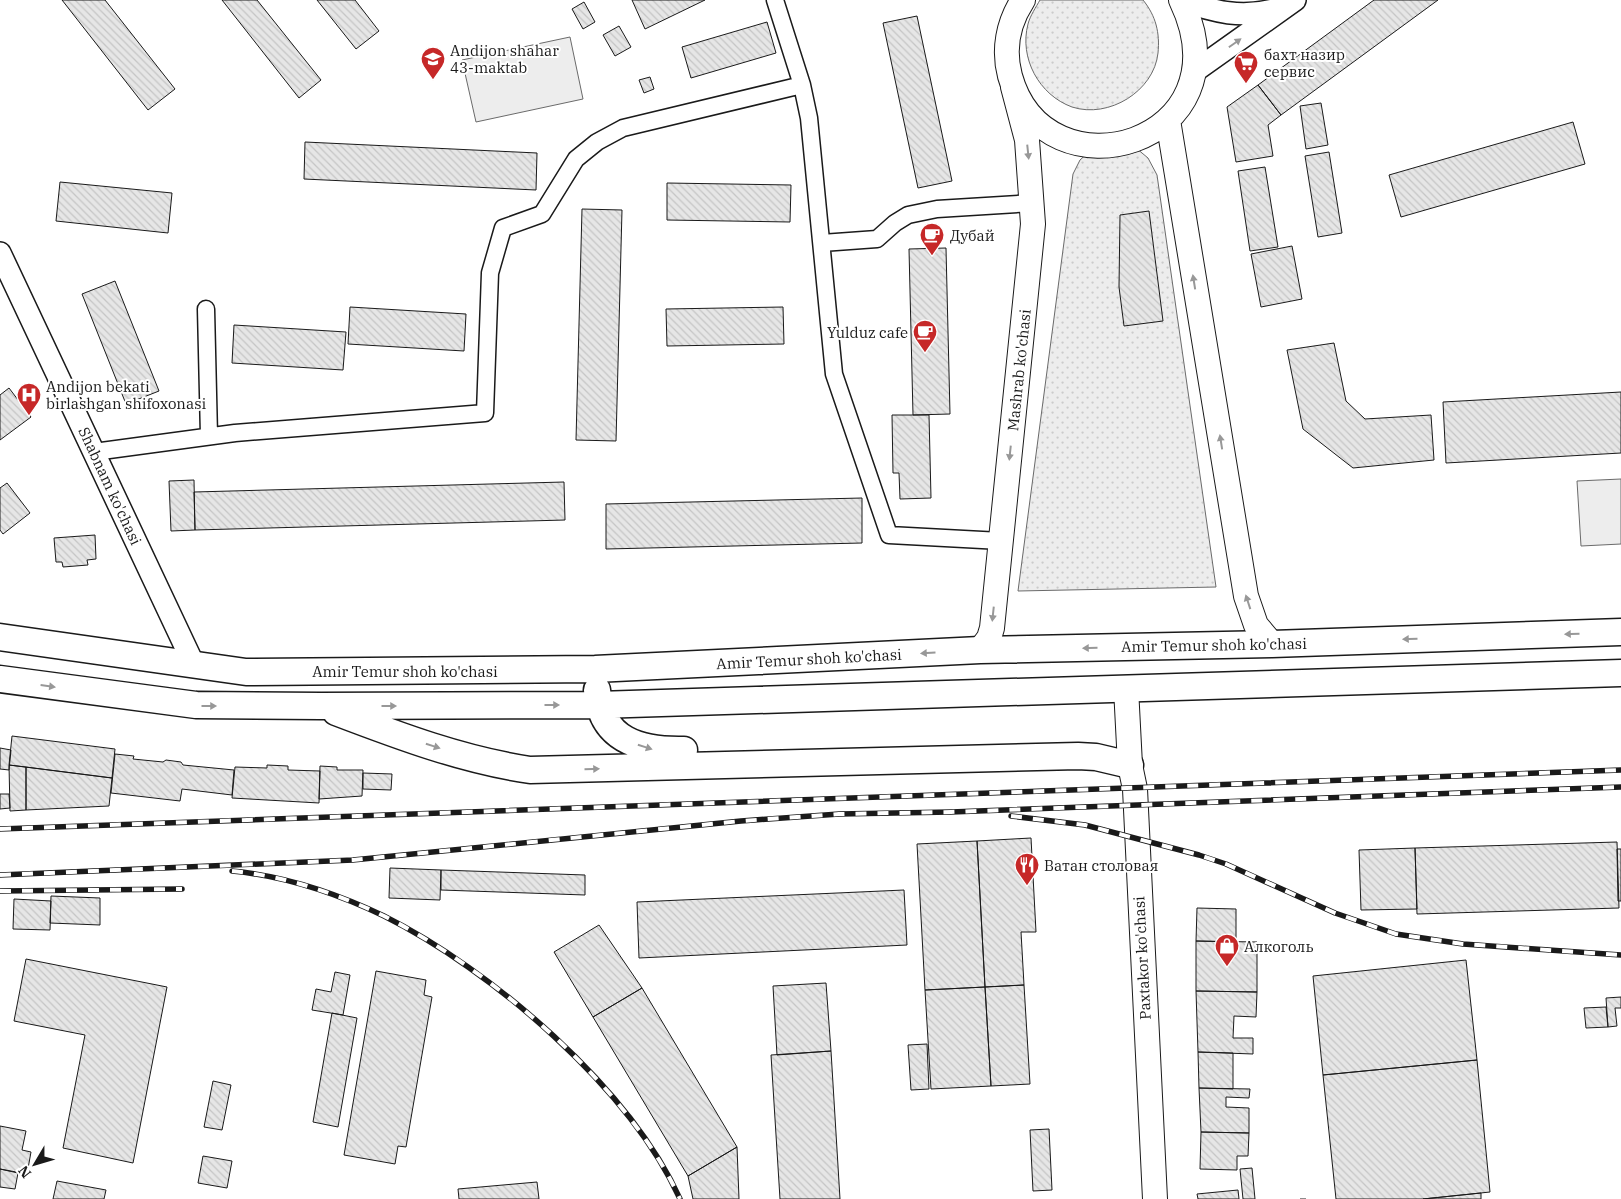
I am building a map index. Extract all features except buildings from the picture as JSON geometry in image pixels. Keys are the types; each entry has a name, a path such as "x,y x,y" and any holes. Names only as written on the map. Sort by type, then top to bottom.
{"main road":[{"name":"Mashrab ko'chasi","path":"980,650 989,638 992,628 1030,262 1033,203 1027,140 1008,66 1002,0"},
{"name":"Mashrab ko'chasi","path":"1007,43 1015,13 1024,0"},
{"name":"Mashrab ko'chasi","path":"1014,87 1030,114 1053,134 1082,145 1113,147 1143,138 1168,120 1185,98 1195,71 1197,46 1192,22 1181,0"},
{"path":"1168,120 1246,596 1256,625 1272,644"},
{"name":"Amir Temur shoh ko'chasi","path":"0,637 246,672 595,670 980,650 1272,644 1621,632"},
{"path":"595,670 598,705 602,715 613,730 629,742 656,750 1093,741 1108,747 1130,765"},
{"path":"0,679 196,705 598,705 1621,673"},
{"name":"Paxtakor ko'chasi","path":"1126,688 1130,765 1135,789 1155,1199"},
{"path":"321,706 397,735 461,755 499,766 530,770 1078,756 1130,765"}],"street":[{"path":"775,0 802,85 809,118 834,374 888,535 1001,541"},
{"path":"1181,0 1210,11 1258,15 1292,3"},
{"path":"1195,71 1292,3"},
{"path":"94,452 209,436 485,412 490,273 503,228 542,214 576,159 597,142 623,128 802,85"},
{"path":"822,243 877,239 895,223 908,215 937,209 1033,203"},
{"name":"Shabnam ko'chasi","path":"0,253 194,665"},
{"path":"206,309 209,436"}],"shaded area":[{"path":"1040,0 1143,0 1154,19 1158,39 1155,67 1148,79 1139,90 1127,99 1100,109 1086,110 1072,107 1050,94 1034,74 1026,50 1028,24"},
{"path":"570,37 583,99 476,122 462,60"},
{"path":"1136,148 1148,158 1157,175 1216,587 1018,591 1073,174 1080,160 1091,150"},
{"path":"1621,479 1621,544 1581,546 1577,481"}],"railway":[{"path":"0,829 1621,770"},
{"path":"0,875 353,860 741,821 839,814 951,812 1621,787"},
{"path":"1011,816 1085,825 1199,855 1226,864 1335,913 1396,934 1463,944 1621,955"},
{"path":"232,871 291,881 347,900 384,916 426,939 469,967 554,1036 593,1075 628,1116 657,1157 680,1199"},
{"path":"0,891 182,889"}],"fence":[{"path":"1300,1199 1306,1199"}],"place":[{"name":"Andijon shahar 43-maktab","path":"433,80"},
{"name":"бахт назир сервис","path":"1246,84"},
{"name":"Дубай","path":"932,256"},
{"name":"Yulduz cafe","path":"925,353"},
{"name":"Аndijon bekati birlashgan shifoxonasi","path":"29,416"},
{"name":"Ватан столовая","path":"1027,886"},
{"name":"Алкоголь","path":"1227,967"}]}
